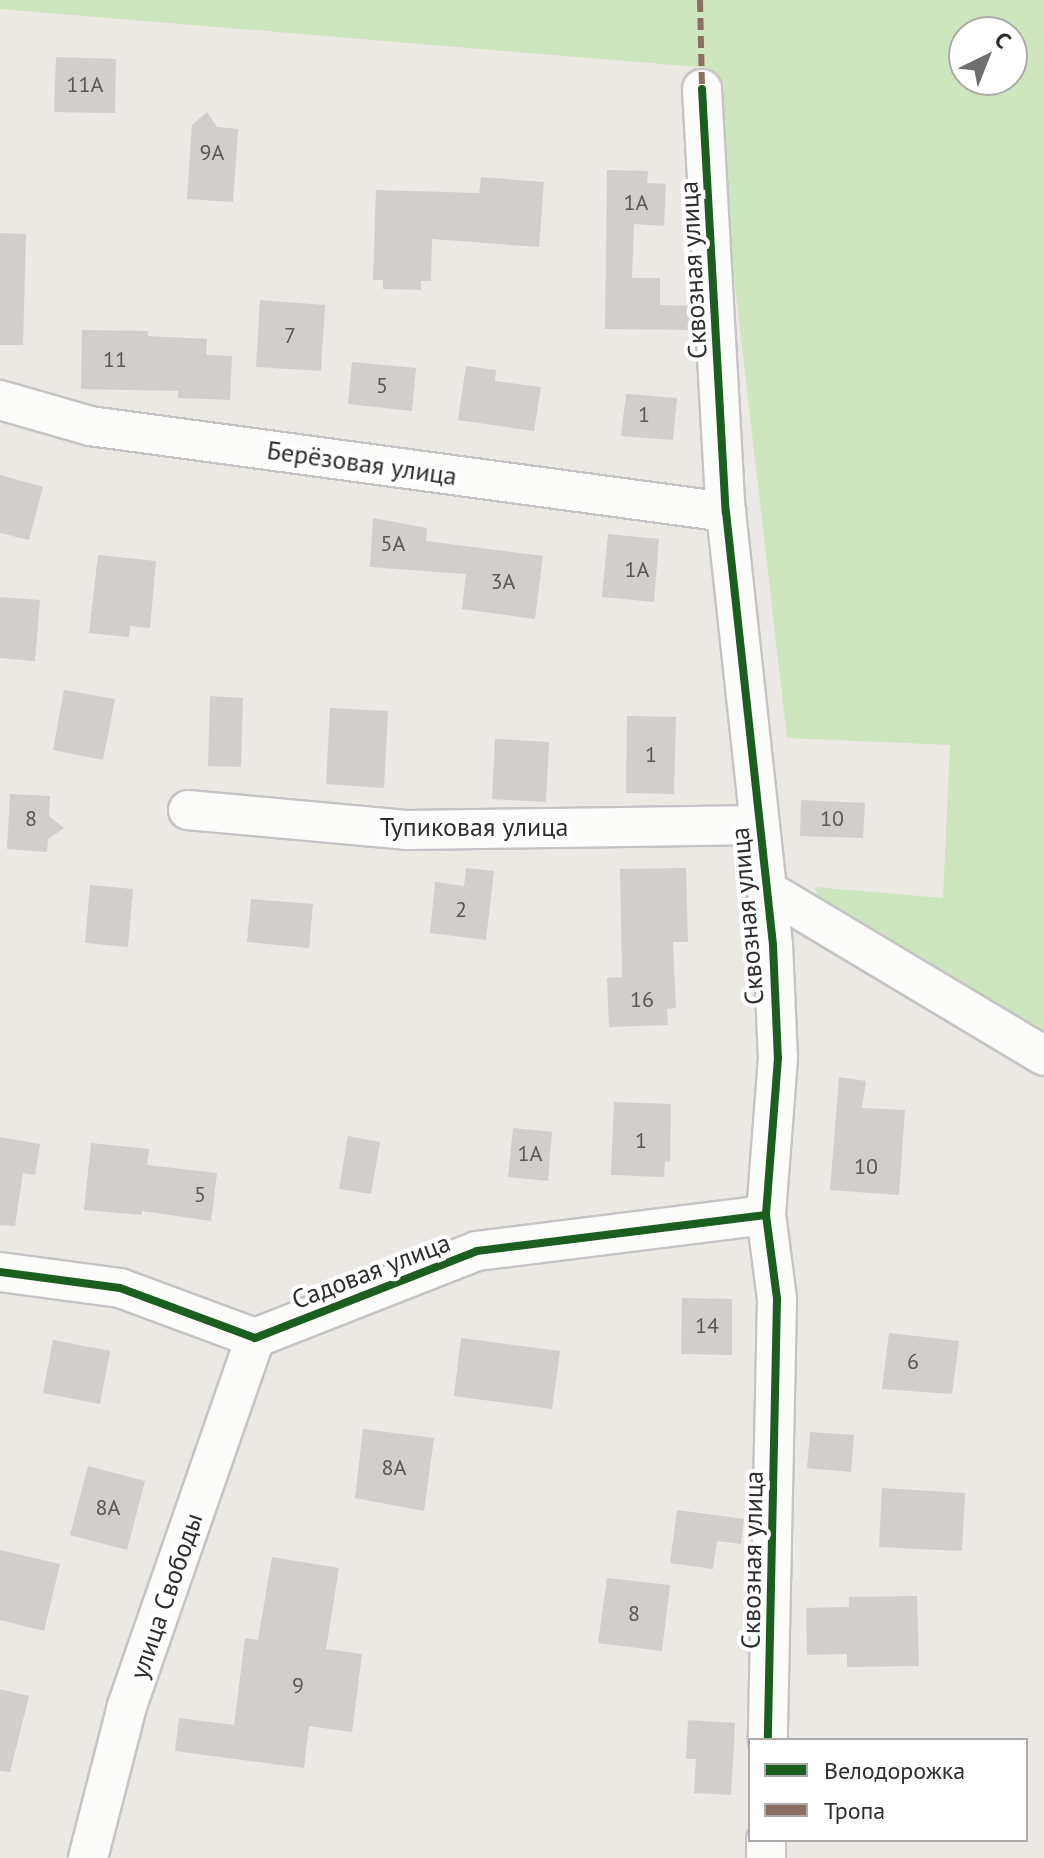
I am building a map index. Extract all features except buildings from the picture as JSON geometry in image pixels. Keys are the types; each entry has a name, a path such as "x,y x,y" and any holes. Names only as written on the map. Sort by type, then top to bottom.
{"street":[{"name":"Сквозная улица","path":"702,89 726,512 767,890 778,1058 766,1215 777,1299 768,1738"},
{"name":"Берёзовая улица","path":"0,400 90,426 726,512"},
{"name":"Тупиковая улица","path":"188,810 406,830 760,825"},
{"path":"767,890 1044,1056"},
{"name":"Садовая улица","path":"255,1338 477,1251 766,1215"},
{"path":"0,1272 120,1288 255,1338"},
{"name":"улица Свободы","path":"88,1858 127,1706 255,1338"}],"green space":[{"path":"0,0 1044,0 1044,1073 829,919 814,887 943,898 950,745 787,738 710,68 0,9"}],"marked path":[{"path":"700,0 702,89"}],"cycle path":[{"path":"702,89 726,512 773,945 778,1058 766,1215 777,1299 768,1738"},
{"path":"0,1272 120,1288 255,1338 477,1251 766,1215"}]}
